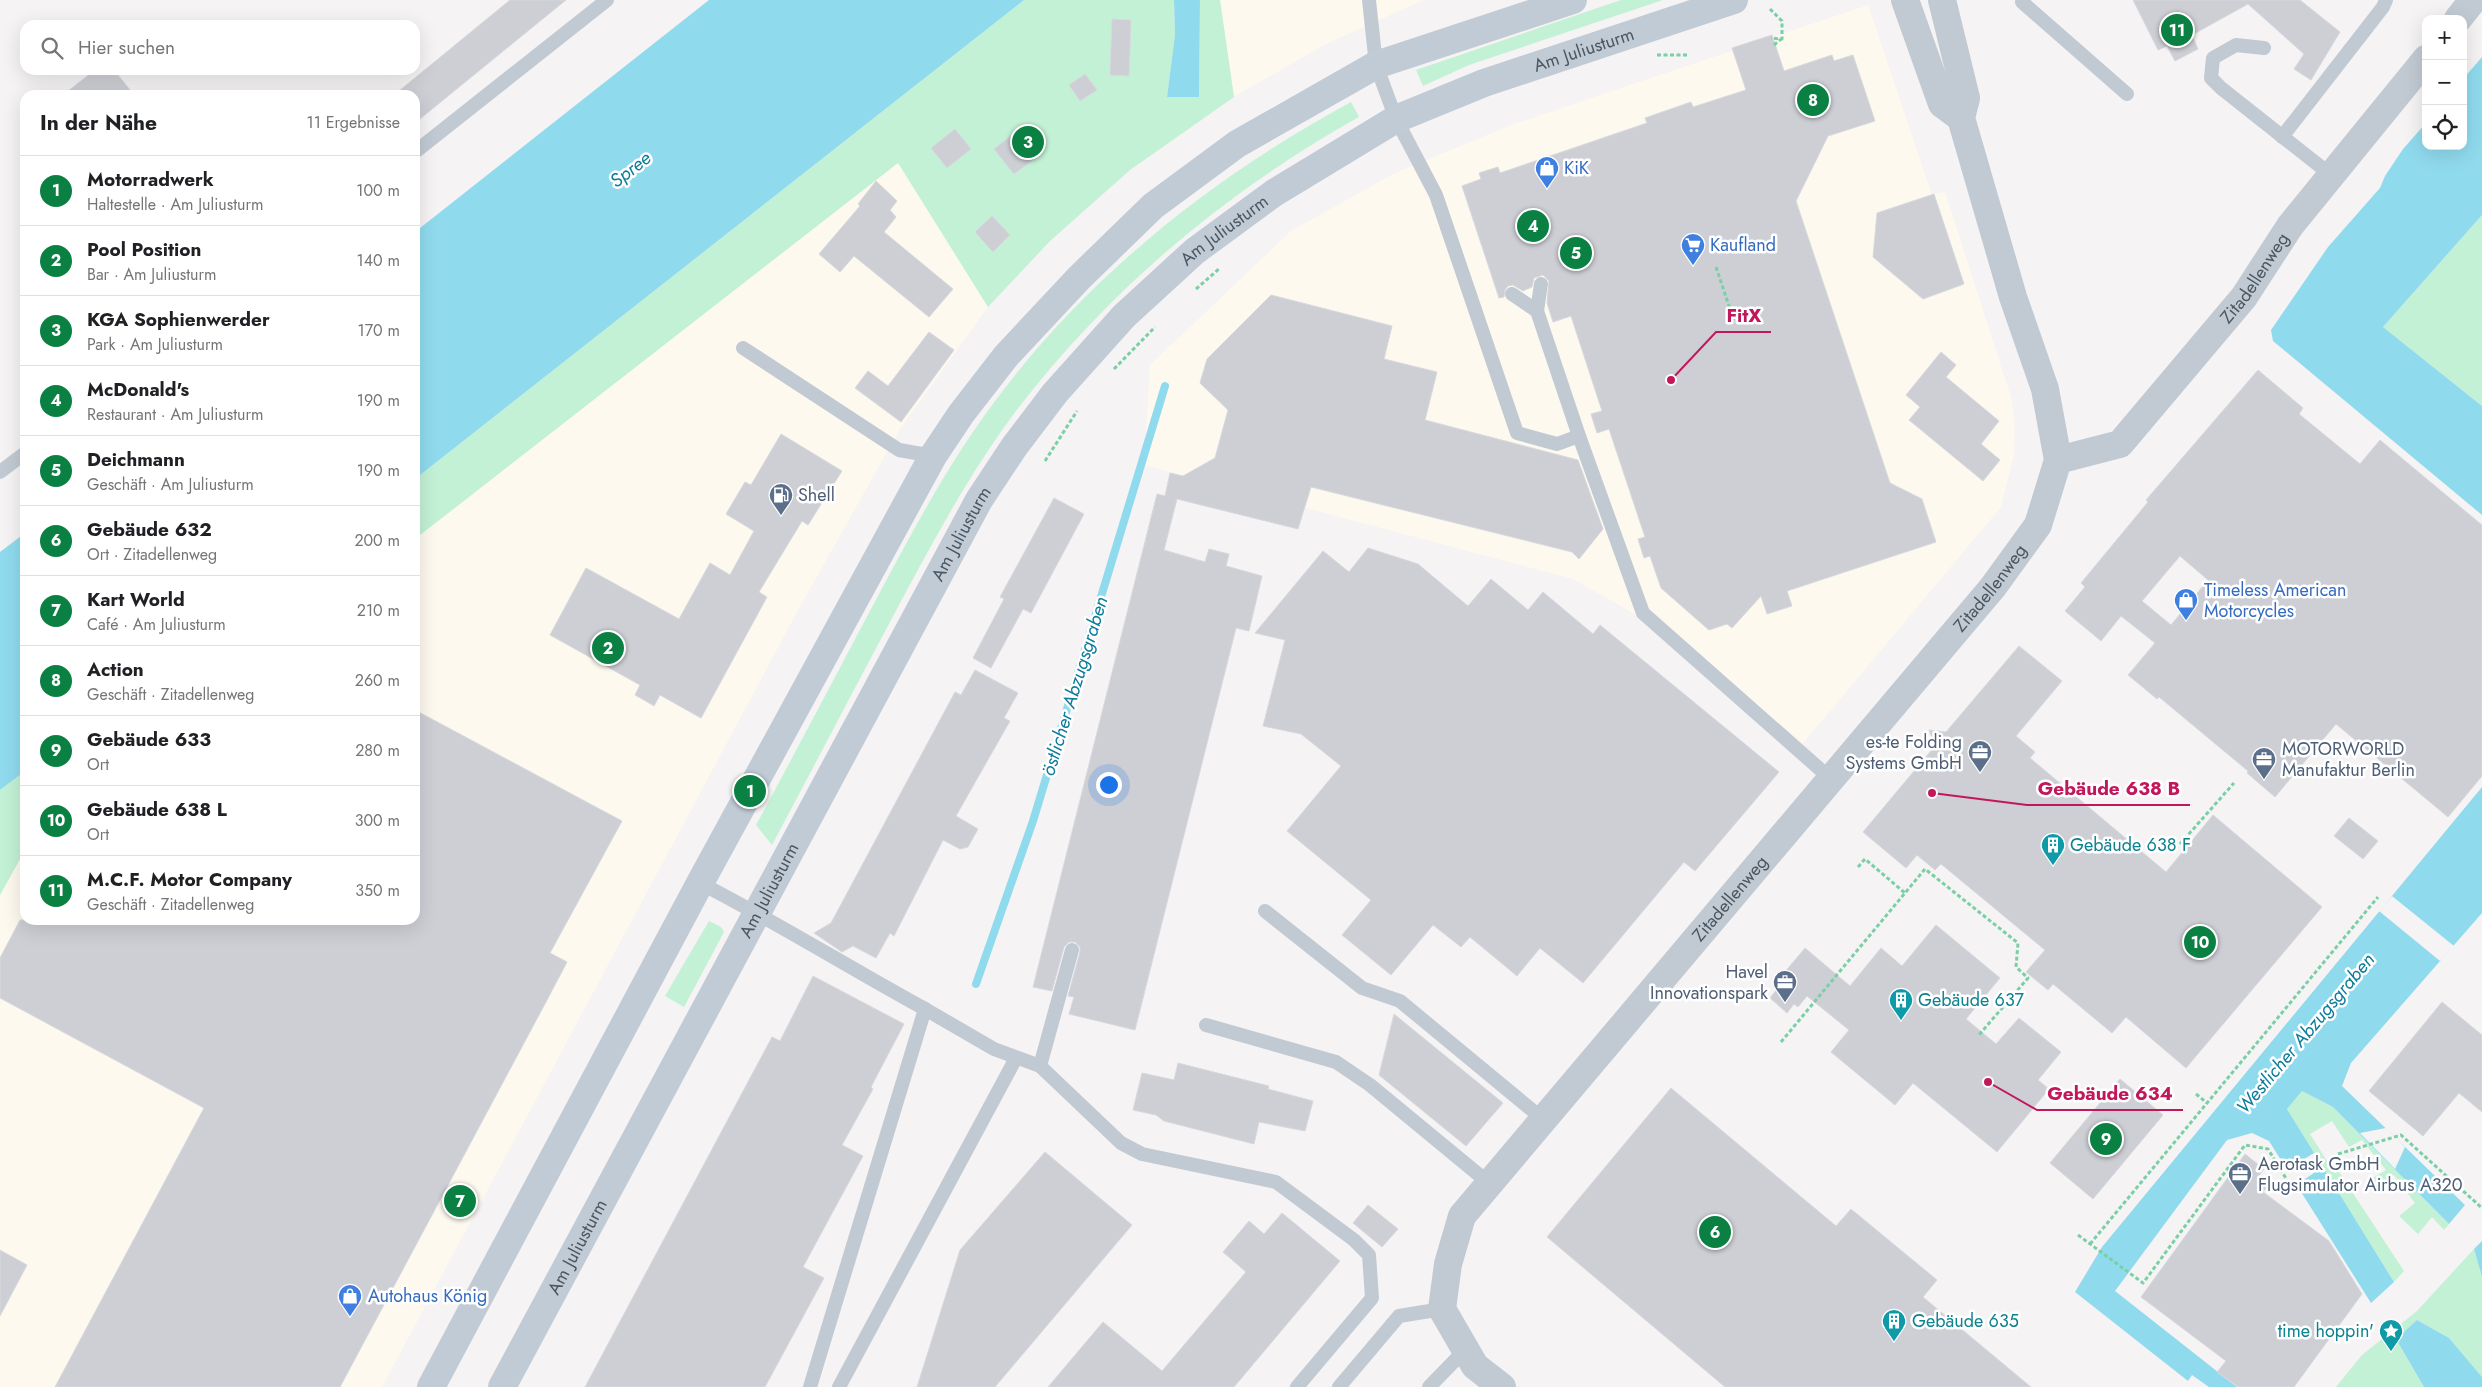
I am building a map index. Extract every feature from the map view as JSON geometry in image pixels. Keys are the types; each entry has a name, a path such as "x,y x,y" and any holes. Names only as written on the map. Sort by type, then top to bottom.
{"main road":[{"path":"432,1387 700,883 933,456 961,414 1006,356 1079,278 1153,206 1237,144 1376,66 1573,0"},
{"name":"Am Juliusturm","path":"502,1387 979,500 1014,447 1055,393 1124,316 1195,251 1274,193 1396,119 1484,83 1734,0"}],"street":[{"path":"1905,0 1942,104 1961,118"},
{"name":"Zitadellenweg","path":"1442,1309 1448,1264 1462,1216 1993,587 2038,525 2058,460 2045,389 2005,270 1961,118 1966,98 1942,0"},
{"path":"2461,15 2474,0"},
{"name":"Zitadellenweg","path":"2058,460 2120,444 2244,297 2290,226 2425,60"},
{"path":"1442,1309 1475,1366 1502,1387"}],"lane":[{"path":"420,148 607,0"},
{"path":"1369,0 1376,66 1396,119 1436,195 1517,433 1557,444 1579,436"},
{"path":"2282,137 2383,7 2386,0"},
{"path":"2022,2 2127,94"},
{"path":"2264,48 2236,45 2213,58 2211,78 2331,175"},
{"path":"1541,284 1537,311 1579,436 1643,613 1831,779"},
{"path":"1512,294 1537,311"},
{"path":"743,348 899,450 933,456"},
{"path":"0,472 20,457"},
{"path":"700,883 757,912 784,930 994,1048 1040,1066 1121,1143 1142,1154 1276,1182 1354,1240 1369,1254 1372,1298 1297,1387"},
{"path":"1265,910 1362,988 1400,1001 1544,1120"},
{"path":"1040,1066 1072,950"},
{"path":"810,1387 926,1009"},
{"path":"1206,1025 1336,1062 1370,1085 1490,1184"},
{"path":"839,1387 1016,1058"},
{"path":"1339,1387 1399,1316 1442,1309"},
{"path":"1429,1387 1466,1349"}],"path":[{"path":"1770,9 1782,21 1782,39"},
{"path":"1771,38 1782,39"},
{"path":"1774,45 1782,39"},
{"path":"1648,55 1688,55"},
{"path":"1192,292 1222,266"},
{"path":"1716,267 1734,322"},
{"path":"1112,372 1157,324"},
{"path":"1045,461 1080,406"},
{"path":"2180,844 2234,783"},
{"path":"1858,867 1865,858 1905,893"},
{"path":"1781,1042 1925,869 2018,943 2016,967 2028,978 1978,1036"},
{"path":"2090,1244 2378,897"},
{"path":"2196,1094 2207,1103"},
{"path":"2338,1154 2401,1135 2482,1208"},
{"path":"2078,1235 2143,1283 2246,1145 2268,1149 2287,1180"}],"shaded area":[{"path":"1220,0 1424,0 1326,44 1234,97"},
{"path":"1868,5 1932,195 1945,192 2011,397 2015,426 2014,455 2001,507 1795,753 1640,617 1573,579 1144,465 1150,365 1291,231 1395,173 1511,125"},
{"path":"898,162 988,307 900,429 797,612 382,1387 0,1387 0,895 20,859 20,925 420,925 420,535"}],"green space":[{"path":"1024,0 1174,0 1175,35 1167,97 1199,97 1200,0 1220,0 1234,97 1130,170 1050,241 988,307 898,163 420,535 420,475"},
{"path":"1621,0 1663,0 1469,65 1423,86 1416,70"},
{"path":"1351,102 1359,117 1263,177 1174,245 1093,321 1019,407 983,458 935,538 772,845 756,825 926,508 961,450 999,395 1041,344 1086,296 1134,251 1185,209 1238,171 1294,135"},
{"path":"2482,215 2482,406 2383,327"},
{"path":"20,775 20,859 0,895 0,790"},
{"path":"709,921 721,927 724,932 684,1007 665,996"},
{"path":"2302,1091 2333,1107 2449,1224 2444,1230 2432,1217 2418,1234 2399,1216 2415,1203 2394,1175 2376,1186 2371,1179 2386,1170 2362,1140 2349,1147 2332,1121 2310,1134 2330,1166 2337,1169 2404,1271 2394,1282 2287,1109"},
{"path":"2474,1249 2482,1277 2482,1377 2449,1338 2417,1320 2396,1339 2424,1387 2336,1387 2362,1355 2417,1311"}],"water":[{"name":"Spree","path":"709,0 1024,0 420,475 420,228"},
{"path":"1174,0 1200,0 1199,97 1167,97 1175,35"},
{"path":"2482,57 2482,215 2383,327 2482,406 2482,515 2273,341 2271,330 2328,247 2380,188 2385,176 2403,149 2422,128 2422,150 2467,150 2467,74"},
{"path":"20,537 20,775 0,790 0,552"},
{"name":"Westlicher Abzugsgraben","path":"2482,787 2482,913 2351,1063 2342,1086 2465,1205 2449,1224 2333,1107 2302,1091 2287,1109 2394,1282 2371,1303 2269,1141 2252,1133 2227,1140 2115,1291 2237,1387 2209,1387 2192,1375 2188,1381 2075,1292 2102,1247"},
{"path":"2482,1241 2482,1277 2474,1249"},
{"path":"2417,1320 2449,1338 2482,1377 2482,1387 2424,1387 2396,1339"}],"pier":[{"path":"2392,896 2454,946 2440,961 2379,911"},
{"path":"2386,1128 2405,1147 2395,1169 2360,1133"},
{"path":"2314,1153 2323,1167 2296,1185 2286,1170"}],"building":[{"path":"510,0 566,0 420,119 420,90 400,90"},
{"path":"2133,0 2300,0 2340,32 2311,80 2294,69 2304,54 2248,4 2192,35 2198,49 2175,61 2167,46 2158,50"},
{"path":"1112,19 1131,20 1129,76 1110,75"},
{"path":"1772,35 1784,71 1832,55 1834,61 1853,55 1875,121 1828,136 1796,201 1890,483 1922,499 1936,542 1787,591 1792,606 1767,614 1761,596 1732,628 1727,624 1709,630 1661,588 1650,556 1644,558 1638,539 1645,537 1609,429 1597,433 1591,414 1602,411 1571,316 1553,322 1547,303 1549,281 1543,275 1534,278 1532,287 1523,291 1513,285 1508,286 1504,297 1499,298 1462,186 1481,179 1479,173 1498,167 1500,173 1647,123 1645,118 1691,102 1693,107 1746,90 1732,48"},
{"path":"1085,74 1097,90 1080,101 1069,85"},
{"path":"89,75 118,75 130,90 69,90"},
{"path":"955,129 971,149 947,168 931,148"},
{"path":"1017,131 1037,157 1014,174 994,149"},
{"path":"876,181 897,201 890,210 896,217 884,232 953,289 929,317 854,256 840,272 819,254 860,206 858,204"},
{"path":"1934,194 1964,284 1923,299 1873,257 1877,213"},
{"path":"992,216 1010,235 993,252 975,232"},
{"path":"1271,295 1392,326 1384,359 1437,372 1425,420 1578,460 1603,529 1579,559 1572,552 1311,487 1298,529 1177,499 1164,550 1205,562 1209,549 1229,554 1226,566 1262,576 1249,631 1236,628 1135,1030 1069,1014 1074,997 1068,996 1080,952 1080,947 1075,942 1069,942 1064,947 1052,991 1033,987 1157,494 1165,496 1170,473 1183,476 1215,458 1228,410 1200,383 1207,359"},
{"path":"929,332 954,350 901,422 855,388 868,371 888,386"},
{"path":"1941,352 1956,365 1946,377 1999,421 1981,444 2000,460 1983,481 1909,420 1920,407 1906,395"},
{"path":"2258,370 2303,408 2299,414 2360,464 2380,440 2482,525 2482,776 2448,817 2336,724 2275,797 2247,773 2248,771 2159,697 2157,699 2128,675 2155,643 2121,616 2101,641 2065,611 2085,587 2081,583 2148,502 2146,500","holes":["2180,556 2208,580 2171,625 2142,601"]},
{"path":"781,434 842,471 808,525 802,521 759,592 767,597 701,718 660,695 654,706 635,695 640,685 550,635 586,568 679,619 710,563 730,575 754,531 726,514 745,482 751,485"},
{"path":"1054,498 1084,514 1031,613 1023,609 991,668 973,658 1004,599 1000,597"},
{"path":"1368,548 1418,564 1468,606 1491,579 1528,610 1543,592 1593,634 1600,625 1779,772 1695,871 1684,862 1583,983 1540,948 1517,976 1470,937 1461,947 1433,925 1391,975 1342,935 1371,900 1287,831 1341,766 1301,734 1263,726 1285,640 1255,633 1323,551 1349,572"},
{"path":"2019,646 2062,681 2016,736 2035,752 2030,758 2166,872 2213,815 2322,907 2186,1068 2126,1017 2112,1033 2053,984 2048,990 2026,972 2045,950 1941,864 1935,870 1917,855 1906,868 1863,832 1935,746 1929,730 1946,732"},
{"path":"975,670 1018,693 1004,718 1010,721 956,816 978,829 968,847 960,849 943,840 894,936 890,933 876,958 853,946 842,952 814,933 831,923 955,692 961,695"},
{"path":"420,713 622,821 550,953 567,962 340,1387 55,1387 204,1108 0,998 0,958 20,920 20,925 420,925"},
{"path":"2349,818 2378,841 2363,859 2334,836"},
{"path":"1936,925 2000,978 1966,1019 1996,1044 2019,1018 2061,1052 2038,1080 2049,1089 1997,1152 1913,1083 1895,1105 1831,1052 1849,1030 1807,996 1798,1007 1794,1004 1787,1013 1770,998 1777,989 1773,986 1805,948 1850,986 1881,948 1902,966"},
{"path":"813,976 904,1024 871,1087 873,1089 842,1145 863,1156 803,1267 824,1278 765,1387 585,1387 772,1037 780,1041"},
{"path":"2442,1002 2482,1035 2482,1112 2459,1093 2423,1136 2369,1091"},
{"path":"1394,1014 1503,1103 1466,1146 1379,1075"},
{"path":"1178,1063 1269,1086 1268,1089 1313,1101 1305,1131 1259,1122 1254,1144 1164,1121 1156,1115 1133,1110 1142,1073 1174,1080"},
{"path":"2120,1079 2163,1115 2093,1199 2050,1163"},
{"path":"1671,1088 1836,1226 1851,1209 1937,1280 1923,1297 2031,1387 1725,1387 1547,1237"},
{"path":"1045,1152 1132,1225 995,1387 917,1387 960,1250"},
{"path":"2245,1154 2264,1169 2258,1177 2269,1185 2263,1192 2329,1241 2362,1294 2294,1387 2238,1387 2217,1372 2226,1361 2141,1297"},
{"path":"1368,1205 1398,1229 1382,1247 1353,1223"},
{"path":"1282,1213 1340,1261 1234,1387 1048,1387 1103,1322 1162,1371 1246,1272 1223,1252 1249,1221 1264,1234"},
{"path":"0,1250 27,1265 0,1316"}],"waterway":[{"name":"östlicher Abzugsgraben","path":"976,984 1033,821 1165,386"}],"place":[{"name":"M.C.F. Motor Company","path":"2177,30"},
{"name":"Action","path":"1813,100"},
{"name":"KGA Sophienwerder","path":"1028,142"},
{"name":"KiK","path":"1547,189"},
{"name":"McDonald's","path":"1533,226"},
{"name":"Deichmann","path":"1576,253"},
{"name":"Kaufland","path":"1693,266"},
{"name":"FitX","path":"1671,380"},
{"name":"Shell","path":"781,516"},
{"name":"Timeless American Motorcycles","path":"2186,621"},
{"name":"Pool Position","path":"608,648"},
{"name":"es-te Folding Systems GmbH","path":"1980,773"},
{"name":"MOTORWORLD Manufaktur Berlin","path":"2264,780"},
{"name":"Motorradwerk","path":"750,791"},
{"name":"Gebäude 638 B","path":"1932,793"},
{"name":"Gebäude 638 F","path":"2053,866"},
{"name":"Gebäude 638 L","path":"2200,942"},
{"name":"Havel Innovationspark","path":"1785,1003"},
{"name":"Gebäude 637","path":"1901,1021"},
{"name":"Gebäude 634","path":"1988,1082"},
{"name":"Gebäude 633","path":"2106,1139"},
{"name":"Aerotask GmbH Flugsimulator Airbus A320","path":"2240,1195"},
{"name":"Kart World","path":"460,1201"},
{"name":"Gebäude 632","path":"1715,1232"},
{"name":"Autohaus König","path":"350,1317"},
{"name":"Gebäude 635","path":"1894,1342"},
{"name":"time hoppin'","path":"2391,1352"}]}
